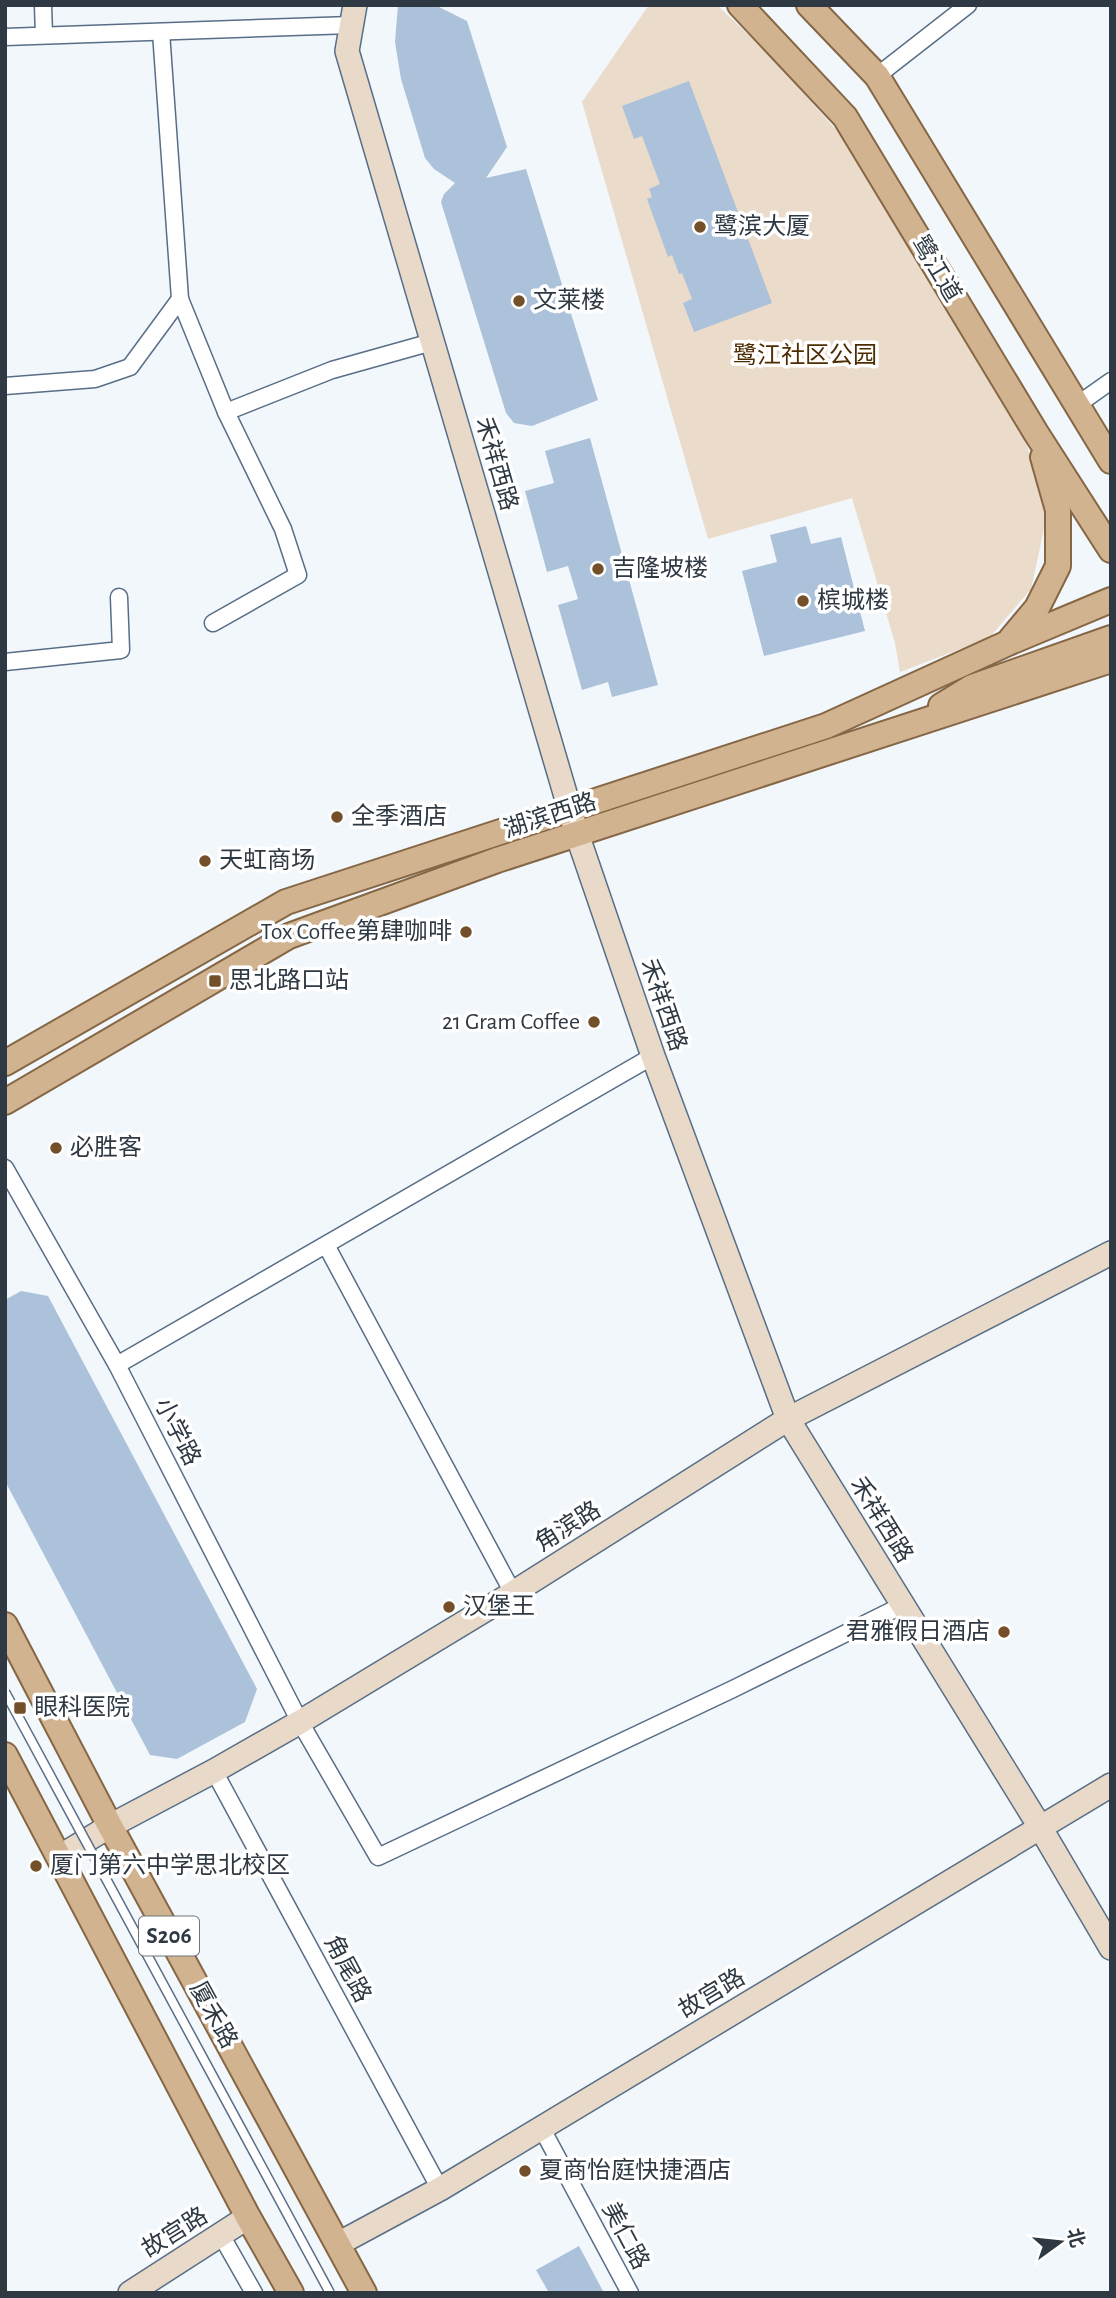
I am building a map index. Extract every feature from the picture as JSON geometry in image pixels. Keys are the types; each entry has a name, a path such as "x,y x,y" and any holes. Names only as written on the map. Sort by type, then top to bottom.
{"main road":[{"name":"鹭江道","path":"740,5 845,117 1036,433 1111,550"},
{"name":"鹭江道","path":"809,5 877,76 1109,457"},
{"path":"1008,643 1037,608 1058,566 1058,510 1036,433"},
{"name":"湖滨西路","path":"5,1063 286,902 826,726 1008,643 1111,600"},
{"path":"904,729 972,687 1111,638"},
{"name":"湖滨西路","path":"5,1102 289,936 497,860 1111,660"},
{"path":"1003,697 1111,679"},
{"name":"厦禾路","path":"5,1625 110,1826 364,2293"},
{"name":"S206","path":"5,1755 248,2217 291,2293"}],"street":[{"path":"43,5 44,35"},
{"path":"877,76 968,5"},
{"path":"5,37 161,32 353,15"},
{"name":"禾祥西路","path":"353,15 347,51 577,834 653,1055 788,1419 1040,1827 1111,1948"},
{"path":"161,32 180,299 226,412 283,529 298,575 213,623"},
{"path":"5,386 95,379 130,367 180,299"},
{"path":"226,412 332,370 432,342"},
{"path":"1077,405 1111,381"},
{"path":"5,662 121,650 119,597"},
{"path":"117,1365 653,1055"},
{"name":"小学路","path":"5,1168 117,1365 299,1722 378,1857 733,1689 903,1605"},
{"path":"326,1245 513,1593"},
{"name":"角滨路","path":"59,1857 299,1722 513,1593 788,1419 1111,1253"},
{"name":"角尾路","path":"215,1771 440,2189"},
{"name":"故宫路","path":"338,2244 440,2189 1111,1786"},
{"name":"美仁路","path":"541,2127 630,2293"},
{"name":"故宫路","path":"130,2293 248,2217"},
{"path":"221,2235 254,2293"}],"lane":[{"path":"5,1692 330,2293"}],"green space":[{"name":"鹭江社区公园","path":"649,5 717,5 768,53 845,140 1027,445 1047,515 1031,589 989,638 900,672 895,643 852,498 708,539 582,102"}],"building":[{"name":"文莱楼","path":"398,5 435,5 467,21 507,147 486,178 526,169 598,400 532,426 514,423 506,413 441,202 444,194 455,183 434,169 425,158 401,79 395,42"},
{"name":"鹭滨大厦","path":"689,81 772,303 694,332 683,303 692,299 672,255 668,257 647,199 652,197 649,189 660,184 642,136 634,139 622,106"},
{"name":"吉隆坡楼","path":"590,438 658,685 612,697 608,682 582,690 558,605 578,599 568,566 547,572 525,491 554,483 545,451"},
{"name":"槟城楼","path":"806,526 811,544 841,537 865,631 764,656 742,571 777,562 770,535"},
{"path":"21,1291 48,1296 257,1689 245,1722 177,1759 150,1755 5,1481 5,1300"},
{"path":"579,2246 604,2293 549,2293 536,2270"}],"place":[{"name":"鹭滨大厦","path":"700,227"},
{"name":"文莱楼","path":"519,301"},
{"name":"吉隆坡楼","path":"598,569"},
{"name":"槟城楼","path":"803,601"},
{"name":"全季酒店","path":"337,817"},
{"name":"天虹商场","path":"205,861"},
{"name":"Tox Coffee第肆咖啡","path":"466,932"},
{"name":"思北路口站","path":"215,981"},
{"name":"21 Gram Coffee","path":"594,1022"},
{"name":"必胜客","path":"56,1148"},
{"name":"汉堡王","path":"449,1607"},
{"name":"君雅假日酒店","path":"1004,1632"},
{"name":"眼科医院","path":"20,1708"},
{"name":"厦门第六中学思北校区","path":"36,1866"},
{"name":"夏商怡庭快捷酒店","path":"525,2171"}]}
